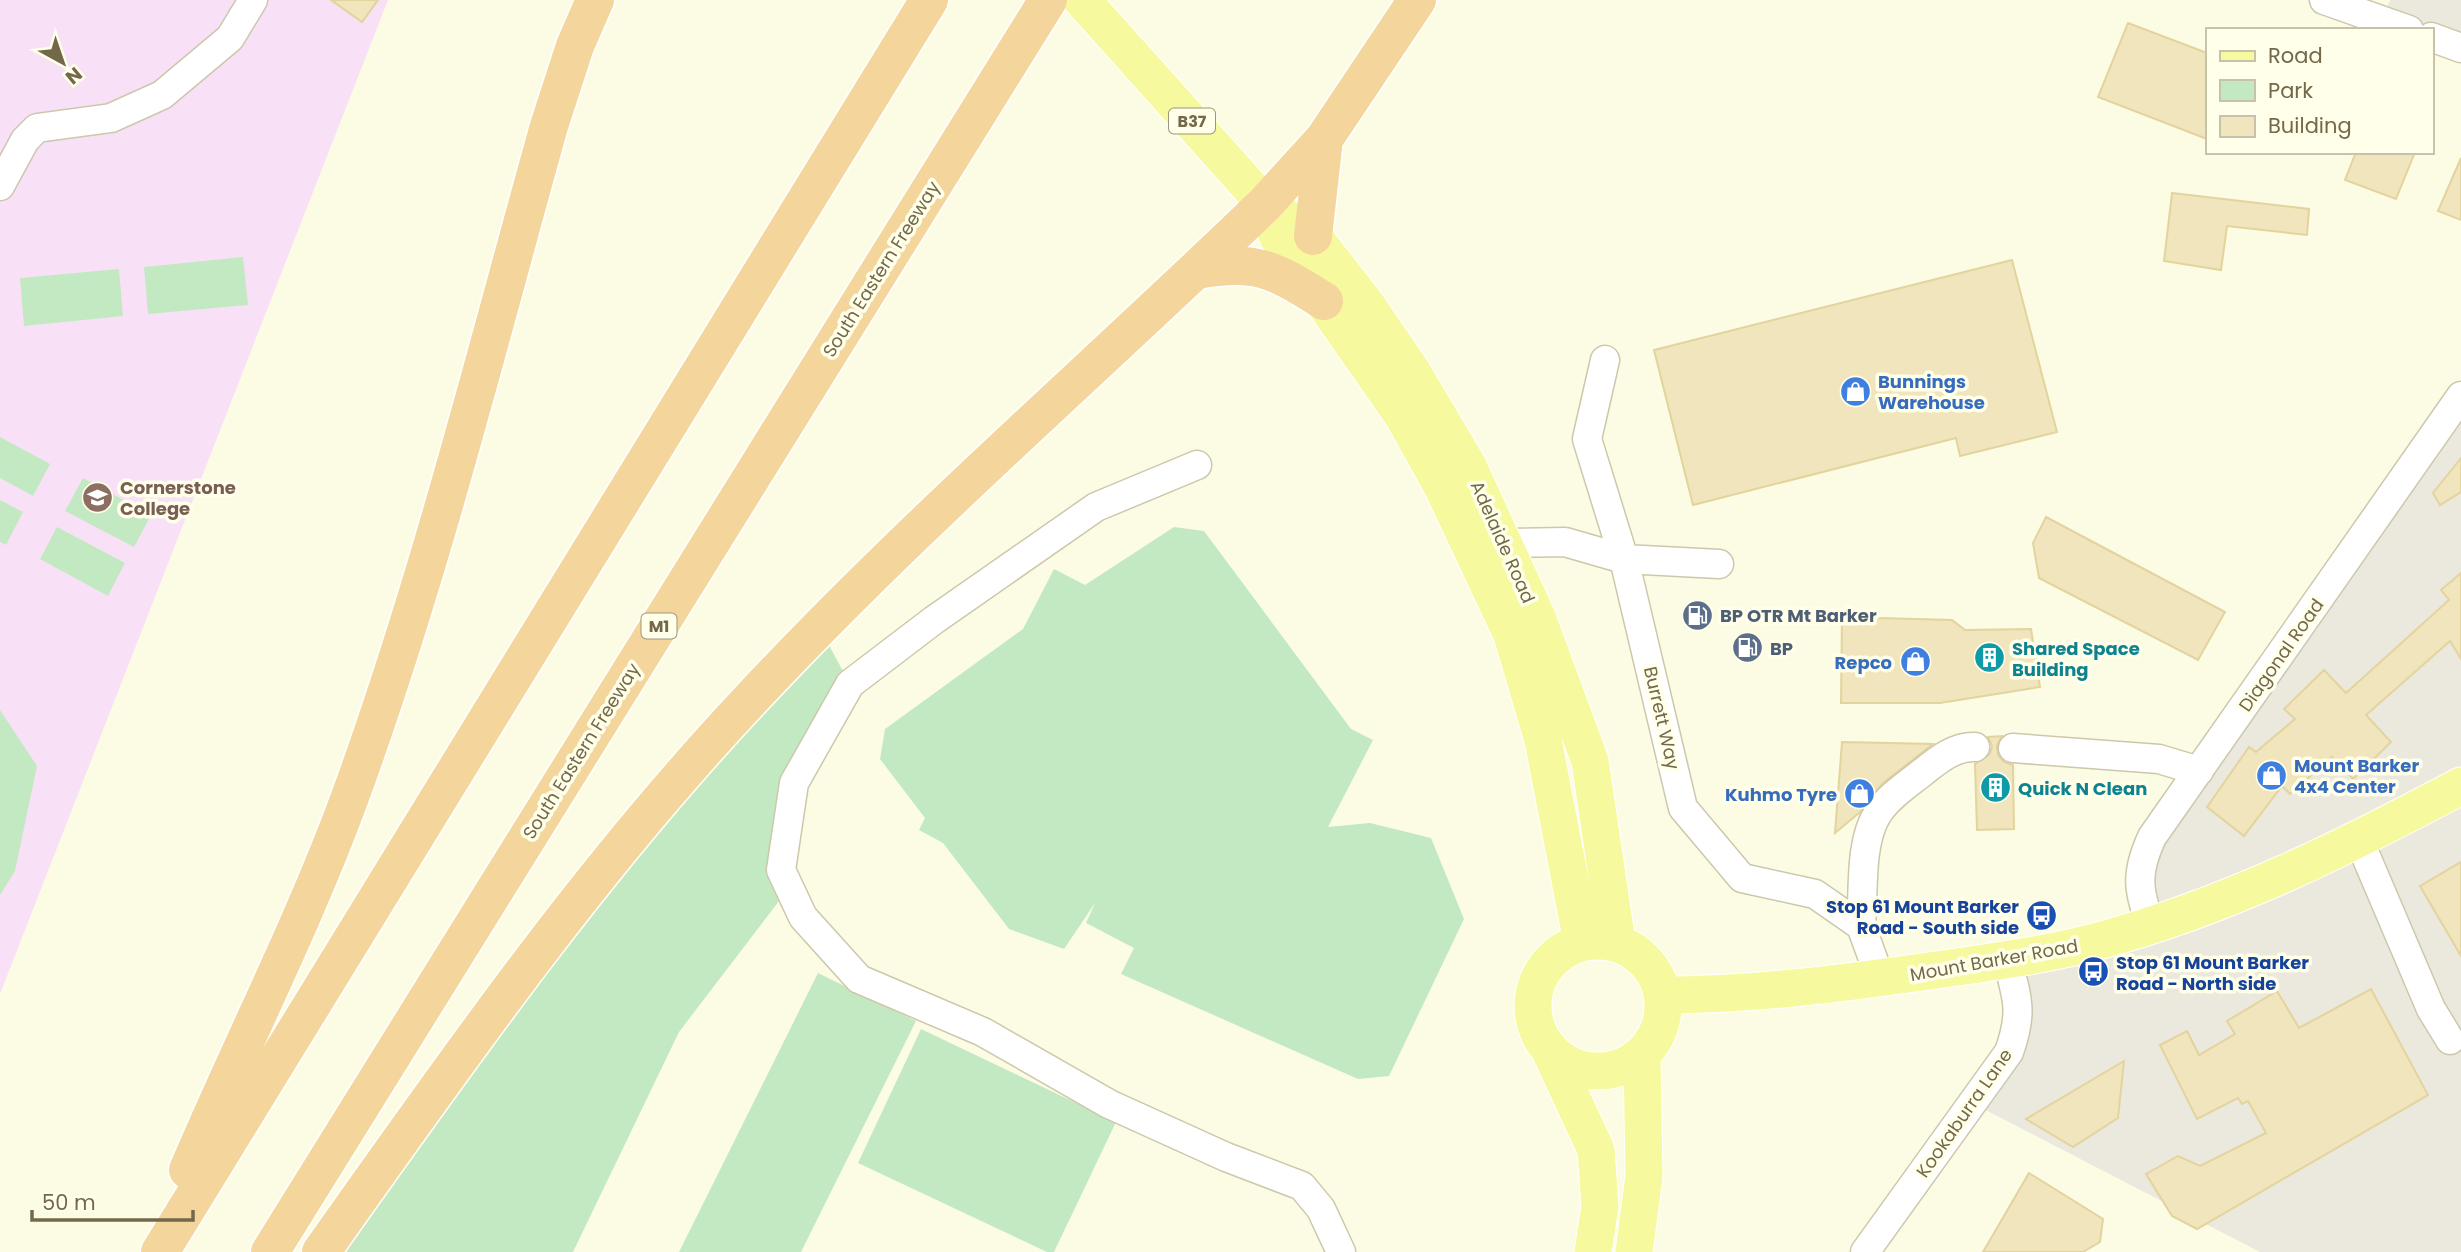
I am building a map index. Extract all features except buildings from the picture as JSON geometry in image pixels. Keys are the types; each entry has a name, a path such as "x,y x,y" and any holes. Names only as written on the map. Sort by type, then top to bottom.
{"highway":[{"path":"153,1252 221,1093 277,975 349,799 408,628 550,126 575,46 595,0"},
{"path":"160,1252 929,0"},
{"name":"South Eastern Freeway","path":"270,1252 1048,0"},
{"path":"321,1252 442,1082 574,907 745,704 863,583 1265,204 1324,139 1417,0"},
{"path":"1313,236 1324,139"},
{"path":"1197,270 1239,264 1258,266 1279,273 1324,301"}],"main road":[{"name":"Adelaide Road","path":"1082,0 1265,204 1313,236 1366,304 1411,370 1468,466 1537,617 1590,761 1599,942"},
{"name":"Adelaide Road","path":"1265,204 1278,237 1403,416 1442,486 1512,635 1599,942"},
{"name":"Mount Barker Road","path":"1662,995 1815,988 2007,960 2076,947 2151,925 2257,885 2359,840 2461,786"},
{"path":"1551,1052 1567,1064 1586,1070 1606,1071 1625,1065 1642,1054 1655,1037 1662,1016 1662,995 1657,977 1647,962 1599,942 1563,950 1548,962 1538,979 1532,998 1536,1027 1551,1052 1596,1150 1600,1206 1593,1252"},
{"path":"1634,1252 1644,1175 1642,1054"}],"street":[{"path":"0,186 25,140 37,128 111,118 162,95 230,38 253,0"},
{"path":"2324,0 2386,10 2407,28"},
{"path":"2433,38 2461,48"},
{"name":"Burrett Way","path":"1605,360 1587,439 1625,559 1683,808 1742,878 1815,894 1861,926"},
{"name":"Diagonal Road","path":"2151,925 2139,883 2141,861 2152,836 2461,396"},
{"path":"1197,465 1096,507 934,620 850,684 794,783 781,870 803,917 859,979 983,1032 1109,1104 1226,1157 1302,1186 1321,1209 1341,1252"},
{"path":"1504,543 1565,542 1625,559 1719,564"},
{"path":"1880,978 1861,926 1871,829 1878,812 1943,757 1964,746 1975,747"},
{"path":"2013,748 2159,759 2199,771"},
{"path":"2359,840 2431,1009 2450,1040"},
{"name":"Kookaburra Lane","path":"1865,1252 2009,1052 2016,1034 2020,1003 2007,960"}],"shaded area":[{"name":"Cornerstone College","path":"0,0 388,0 0,994"},
{"path":"2390,0 2461,0 2461,48 2433,38 2433,28 2405,28 2382,20"},
{"path":"2461,396 2461,1252 2260,1252 1972,1103 2009,1052 2007,960 2151,925 2141,861"}],"green space":[{"path":"243,257 248,305 148,314 144,267"},
{"path":"119,269 123,316 24,326 20,278"},
{"path":"0,437 50,464 33,496 0,478"},
{"path":"83,478 151,515 134,547 65,511"},
{"path":"0,500 23,512 6,545 0,542"},
{"path":"57,527 125,563 108,596 40,559"},
{"path":"1174,527 1204,531 1351,729 1373,740 1328,827 1370,823 1431,838 1464,919 1389,1076 1358,1079 1121,974 1134,948 1086,923 1095,903 1064,949 1009,929 943,843 919,830 925,818 880,759 885,729 1023,629 1054,569 1085,585"},
{"path":"819,627 850,684 794,783 789,888 679,1032 573,1252 321,1252"},
{"path":"0,710 37,766 15,871 0,895"},
{"path":"818,973 916,1021 801,1252 679,1252"},
{"path":"921,1029 1116,1122 1054,1252 1047,1252 858,1163"}],"place":[{"name":"Bunnings Warehouse","path":"1855,391"},
{"name":"Cornerstone College","path":"97,497"},
{"name":"BP OTR Mt Barker","path":"1697,615"},
{"name":"BP","path":"1747,648"},
{"name":"Shared Space Building","path":"1989,658"},
{"name":"Repco","path":"1915,662"},
{"name":"Mount Barker 4x4 Center","path":"2271,775"},
{"name":"Quick N Clean","path":"1995,788"},
{"name":"Kuhmo Tyre","path":"1860,794"},
{"name":"Stop 61 Mount Barker Road - South side","path":"2042,916"},
{"name":"Stop 61 Mount Barker Road - North side","path":"2093,972"}]}
